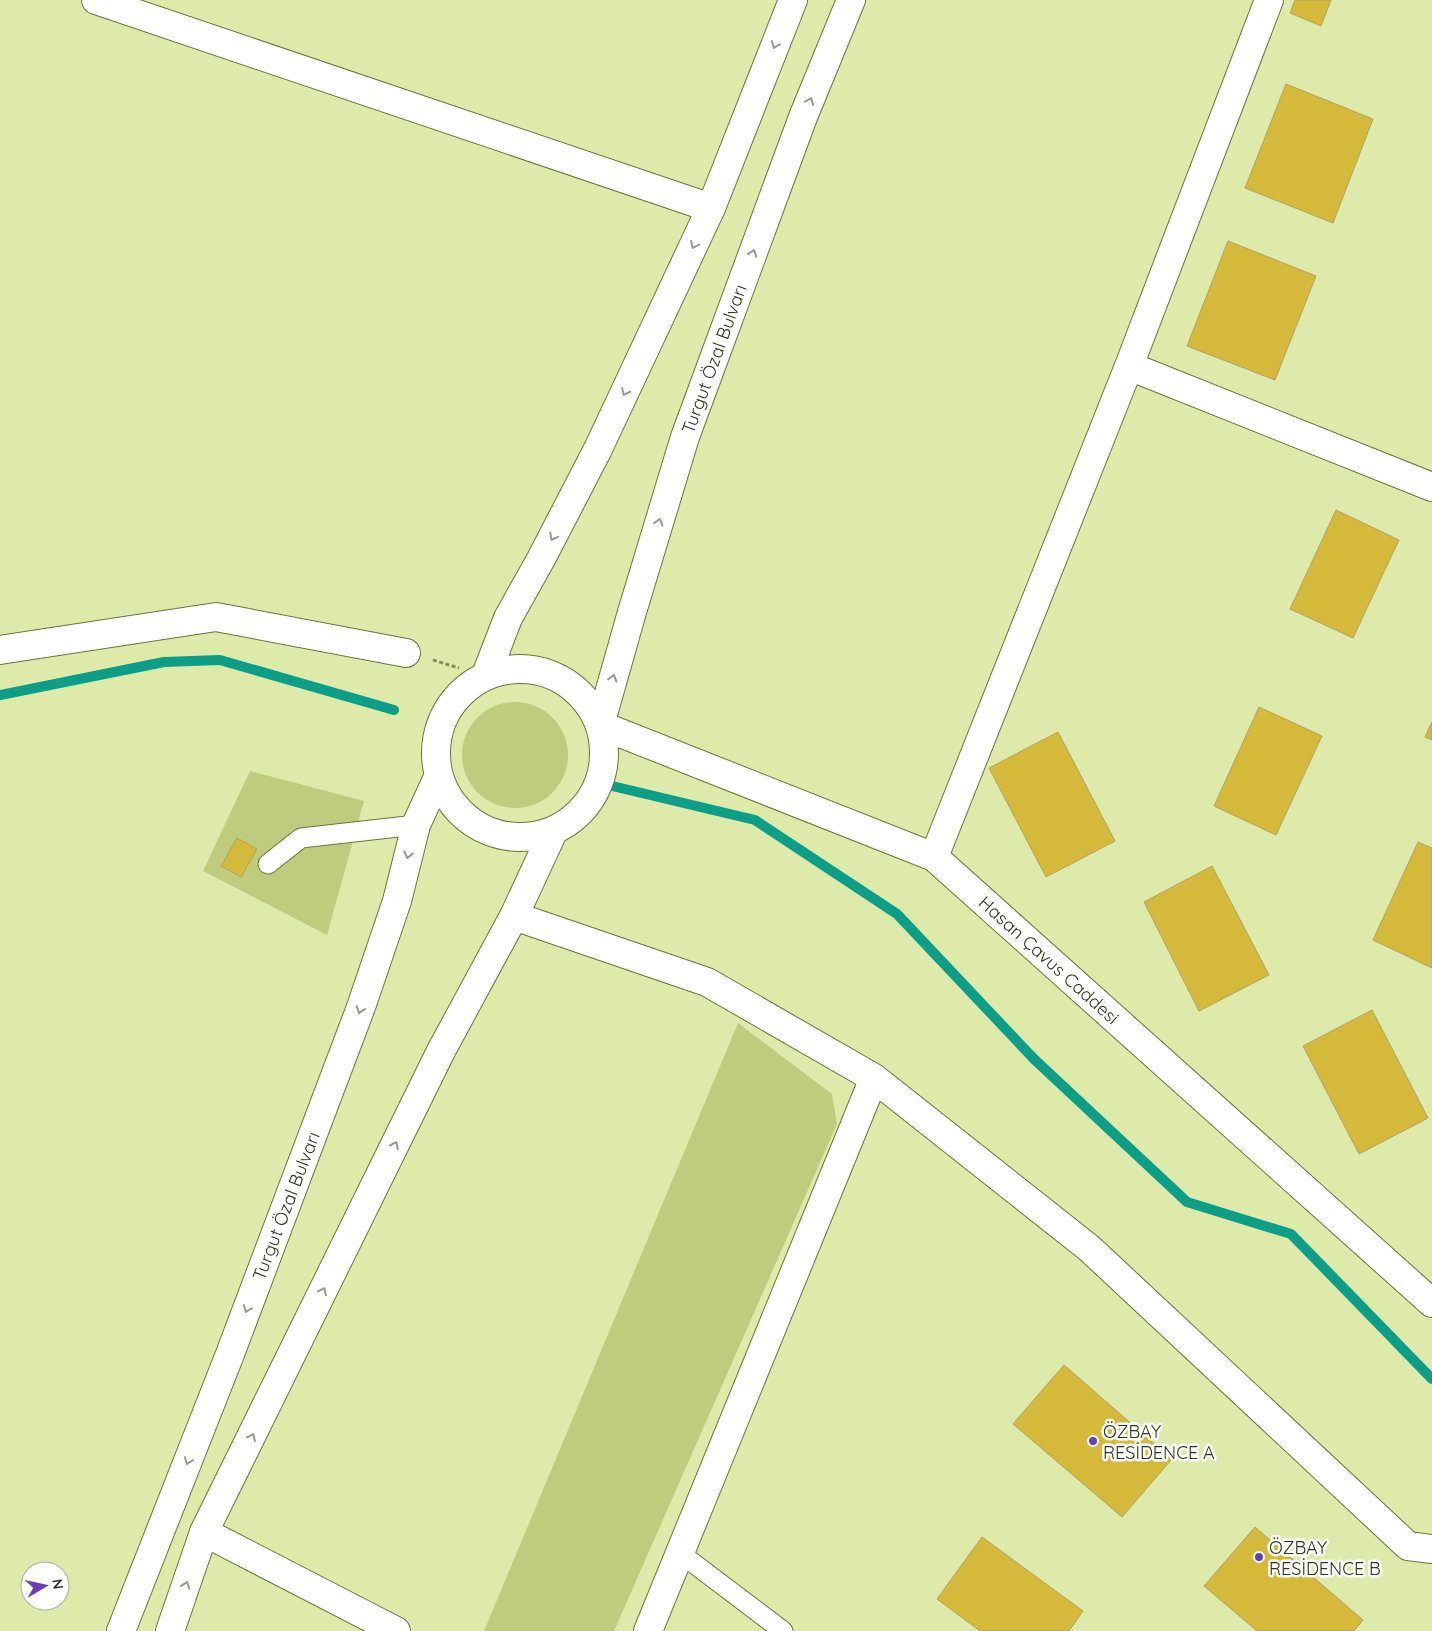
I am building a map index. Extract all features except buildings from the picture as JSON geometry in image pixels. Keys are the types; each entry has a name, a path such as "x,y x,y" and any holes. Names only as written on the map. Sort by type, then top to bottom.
{"street":[{"path":"96,0 711,208"},
{"path":"486,675 508,618 598,450 711,208 792,0"},
{"name":"Turgut Özal Bulvarı","path":"600,725 685,437 803,117 851,0"},
{"path":"934,857 1129,366 1269,0"},
{"path":"1129,366 1432,487"},
{"path":"0,650 216,617 406,653"},
{"name":"Turgut Özal Bulvarı","path":"513,668 540,671 566,682 586,701 600,725 605,750 602,776 592,799 575,818 553,832 525,838 497,836 471,824 451,803 438,777 435,753 439,729 449,706 465,688 486,675 513,668"},
{"name":"Hasan Çavus Caddesi","path":"600,725 934,857 1432,1303"},
{"name":"Turgut Özal Bulvarı","path":"122,1631 361,1007 397,902 416,826 438,777"},
{"path":"170,1631 204,1532 437,1060 514,916 553,832"},
{"path":"514,916 706,982 874,1078 1089,1248 1408,1546 1432,1549"},
{"path":"648,1631 874,1078"},
{"path":"204,1532 396,1631"}],"lane":[{"path":"268,864 301,838 416,826"},
{"path":"680,1553 783,1631"}],"path":[{"path":"406,653 486,675"}],"green space":[{"path":"515,702 535,706 553,717 564,735 568,755 564,775 553,793 535,804 515,808 495,804 477,793 466,775 462,755 466,735 477,717 495,706"},
{"path":"250,771 364,801 327,935 203,871"},
{"path":"738,1023 832,1094 837,1124 614,1631 484,1631"}],"waterway":[{"path":"0,695 164,662 220,660 394,710"},
{"path":"608,785 755,820 897,914 1034,1059 1187,1202 1291,1234 1432,1379"}],"place":[{"name":"ÖZBAY RESİDENCE A","path":"1093,1441"},
{"name":"ÖZBAY RESİDENCE B","path":"1259,1557"}]}
